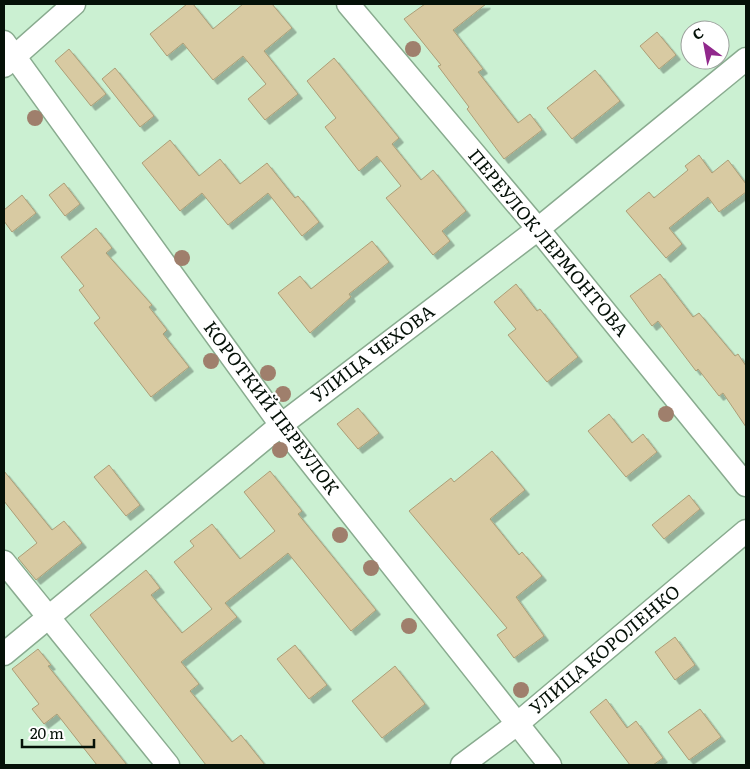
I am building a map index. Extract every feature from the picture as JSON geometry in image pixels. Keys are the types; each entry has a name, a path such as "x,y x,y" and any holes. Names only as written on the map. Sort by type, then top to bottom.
{"street":[{"path":"8,55 74,4"},
{"name":"ПЕРЕУЛОК ЛЕРМОНТОВА","path":"348,4 538,229 746,484"},
{"name":"КОРОТКИЙ ПЕРЕУЛОК","path":"8,55 281,425 550,765"},
{"name":"УЛИЦА ЧЕХОВА","path":"4,654 281,425 538,229 746,59"},
{"name":"УЛИЦА КОРОЛЕНКО","path":"462,765 517,724 746,532"},
{"path":"4,562 168,765"}],"building":[{"path":"187,4 193,4 213,29 243,4 272,4 292,28 264,51 298,94 265,120 248,99 266,84 243,56 213,80 183,43 167,56 150,34"},
{"path":"425,4 486,4 453,30 483,69 478,72 518,123 530,114 542,130 504,159 467,109 469,107 438,66 441,65 404,19"},
{"path":"657,32 676,55 659,69 640,46"},
{"path":"69,49 106,94 91,106 55,61"},
{"path":"334,58 399,138 392,144 421,180 433,170 466,211 442,231 450,241 433,255 386,198 401,186 377,156 359,171 325,127 336,118 307,81"},
{"path":"115,68 154,116 140,127 102,79"},
{"path":"595,70 620,101 572,139 547,108"},
{"path":"170,140 199,176 220,159 240,184 267,163 295,198 298,196 319,222 302,236 268,193 228,225 202,193 180,211 142,163"},
{"path":"699,155 712,173 728,160 746,184 746,192 719,212 708,197 669,228 682,244 666,258 626,211 649,192 654,198 688,170 685,166"},
{"path":"64,183 80,204 65,216 49,195"},
{"path":"22,195 36,213 12,232 4,221 4,210"},
{"path":"96,228 112,248 106,253 152,305 149,307 167,330 163,334 189,367 151,397 94,323 100,318 79,290 84,286 61,257"},
{"path":"372,241 389,262 349,294 351,297 310,333 278,293 300,276 311,289"},
{"path":"660,274 693,317 699,313 735,356 738,354 746,366 746,427 723,393 719,396 698,369 696,371 658,321 652,326 630,296"},
{"path":"516,284 537,311 540,309 578,357 547,382 508,335 516,329 494,302"},
{"path":"358,408 379,433 358,449 337,424"},
{"path":"609,414 632,443 643,434 657,452 626,477 588,431"},
{"path":"492,451 525,490 490,519 519,555 522,552 542,576 516,597 544,636 514,658 497,635 507,628 409,511 451,478 454,482"},
{"path":"109,465 140,505 126,516 94,477"},
{"path":"4,471 52,530 64,521 82,543 36,580 18,558 37,543 4,501"},
{"path":"270,471 302,511 298,514 376,610 351,631 288,553 225,603 237,617 181,662 199,684 190,691 232,742 241,735 265,765 206,765 90,615 146,570 160,588 151,595 182,633 212,609 174,562 194,546 190,541 212,524 240,559 275,531 244,492"},
{"path":"689,495 700,509 664,539 652,525"},
{"path":"675,637 695,665 675,680 655,652"},
{"path":"295,645 327,685 309,699 277,659"},
{"path":"38,649 51,665 48,666 127,765 97,765 57,714 44,724 32,709 39,704 12,669"},
{"path":"395,666 425,704 382,738 352,701"},
{"path":"606,699 627,728 636,721 663,758 653,765 630,765 590,712"},
{"path":"700,709 721,737 689,760 668,732"}]}
